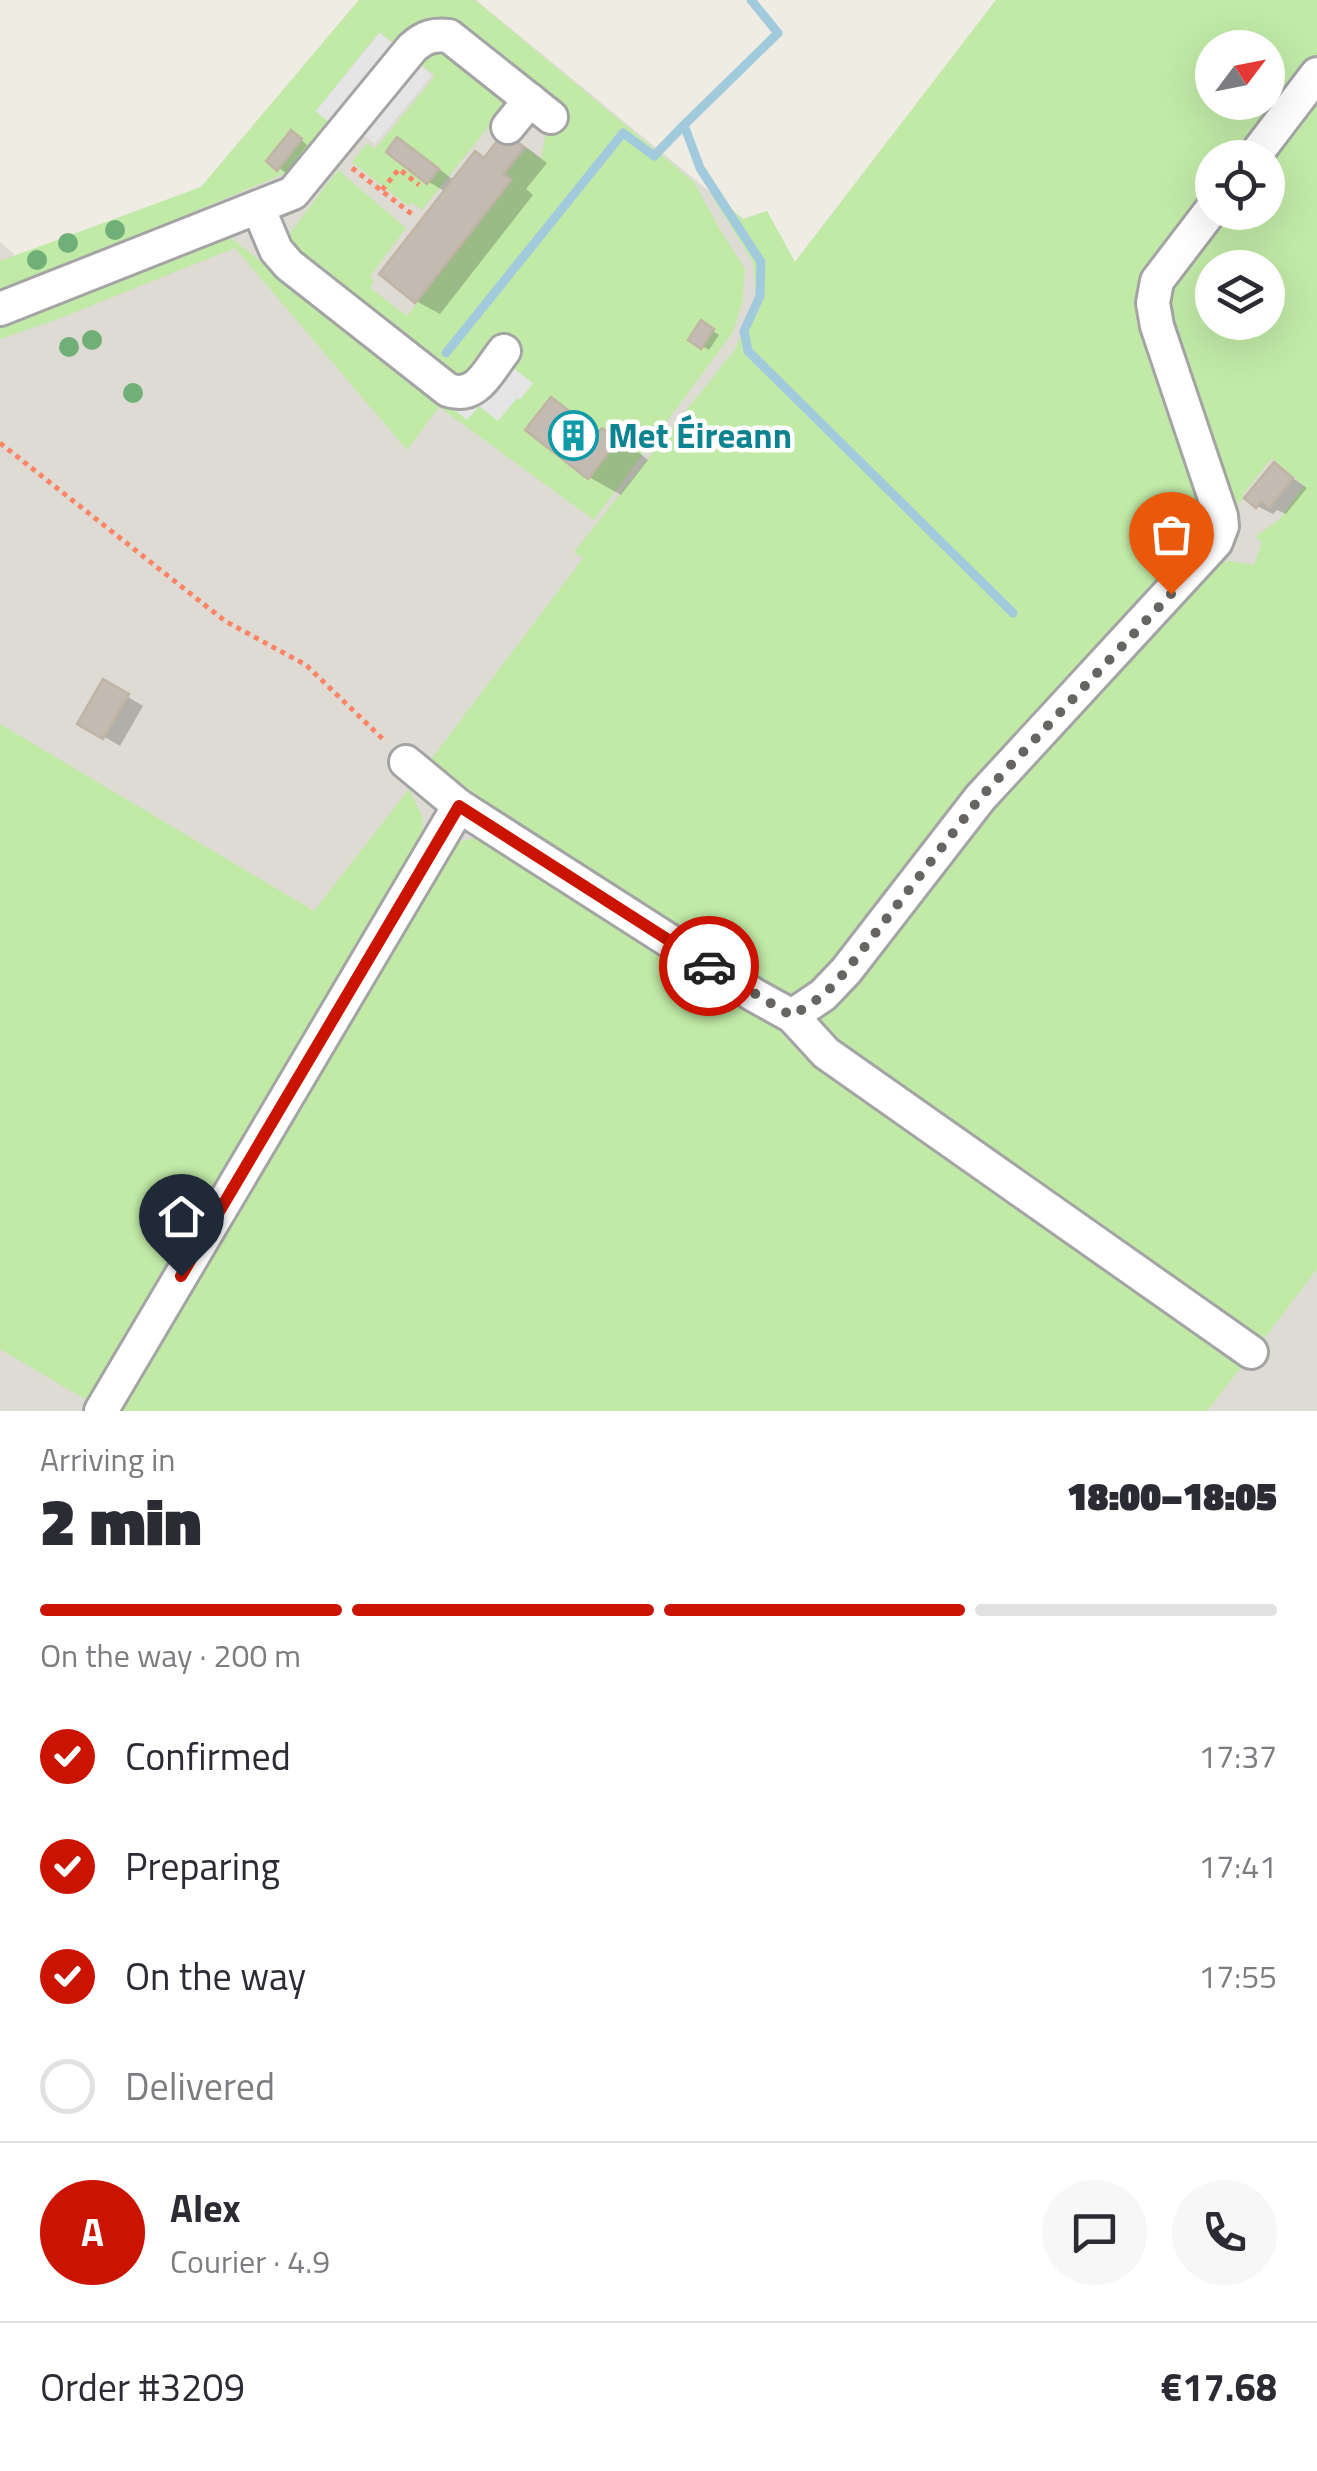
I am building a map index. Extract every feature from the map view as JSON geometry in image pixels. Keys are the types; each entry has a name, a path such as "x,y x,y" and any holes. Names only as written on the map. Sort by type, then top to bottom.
{"lane":[{"path":"0,310 293,193 412,48 437,34 449,36 540,109 508,127"},
{"path":"1266,140 1317,74"},
{"path":"258,207 276,250 289,265 448,390 458,394 473,390 504,351"},
{"path":"792,1016 824,995 846,971 980,798 1216,542 1221,516 1157,326 1153,303 1158,281 1196,230"},
{"path":"406,762 459,806 792,1016 826,1054 1251,1352"},
{"path":"101,1411 459,806"}],"path":[{"path":"346,128 360,139 342,161 413,215"},
{"path":"382,191 399,169 419,185"},
{"path":"0,443 225,622 306,665 406,762"}],"shaded area":[{"path":"359,0 476,0 743,219 767,211 794,263 996,0 1317,0 1317,1411 0,1411 0,242 16,256 201,187"},
{"path":"380,33 432,75 375,144 358,131 331,124 316,111"},
{"path":"508,364 533,383 498,421 479,406 467,420 446,403"}],"green space":[{"path":"359,0 475,0 694,182 745,269 742,303 733,332 594,520 439,407 407,450 235,248 0,339 0,320 227,235 280,276 291,248 290,233 338,170 406,228 370,276 374,282 370,288 407,316 513,180 506,173 527,148 541,160 547,126 455,25 401,49 379,32 316,111 331,124 298,168 0,291 0,261 201,187"},
{"path":"996,0 1317,0 1317,62 1285,103 1285,30 1195,30 1195,120 1271,120 1255,140 1195,140 1195,216 1155,267 1212,525 830,978 788,1001 534,836 430,761 583,558 574,552 736,348 756,293 753,262 709,191 743,219 767,211 795,262"},
{"path":"436,47 506,98 504,107 422,210 412,202 408,206 352,162 367,143 375,149 435,76 416,60"},
{"path":"1317,88 1317,1269 1263,1340 1252,1338 813,1029 815,1014 917,890 1206,565 1231,561 1254,565 1262,543 1256,536 1279,520 1304,486 1272,458 1243,499 1228,508 1163,302 1195,251 1195,340 1285,340 1285,250 1196,250 1208,230 1285,230 1285,140 1281,140"},
{"path":"0,724 314,911 409,789 422,816 424,846 93,1404 0,1349"},
{"path":"482,837 765,1010 792,1045 824,1073 898,1118 1235,1350 1242,1366 1207,1411 113,1411 438,865 460,841"}],"building":[{"path":"291,130 302,139 277,171 266,161"},
{"path":"504,132 524,147 503,174 511,180 415,303 379,274 475,151 484,158"},
{"path":"397,137 439,169 427,184 386,152"},
{"path":"701,320 714,329 701,349 688,340"},
{"name":"Met Éireann","path":"551,397 598,433 602,428 618,440 588,479 525,430"},
{"path":"1274,462 1293,478 1269,508 1261,501 1256,508 1244,498"},
{"path":"103,679 129,694 103,739 77,724"}],"waterway":[{"path":"684,125 778,33 751,0"},
{"path":"446,353 623,133 654,156 684,125 700,168 761,262 760,296 744,331 748,351 1013,613"}],"way so far":[{"path":"709,966 792,1016 824,995 980,798 1171,594"}],"place":[{"name":"Met Éireann","path":"573,436"}],"route":[{"path":"181,1276 459,806 709,966"}]}
